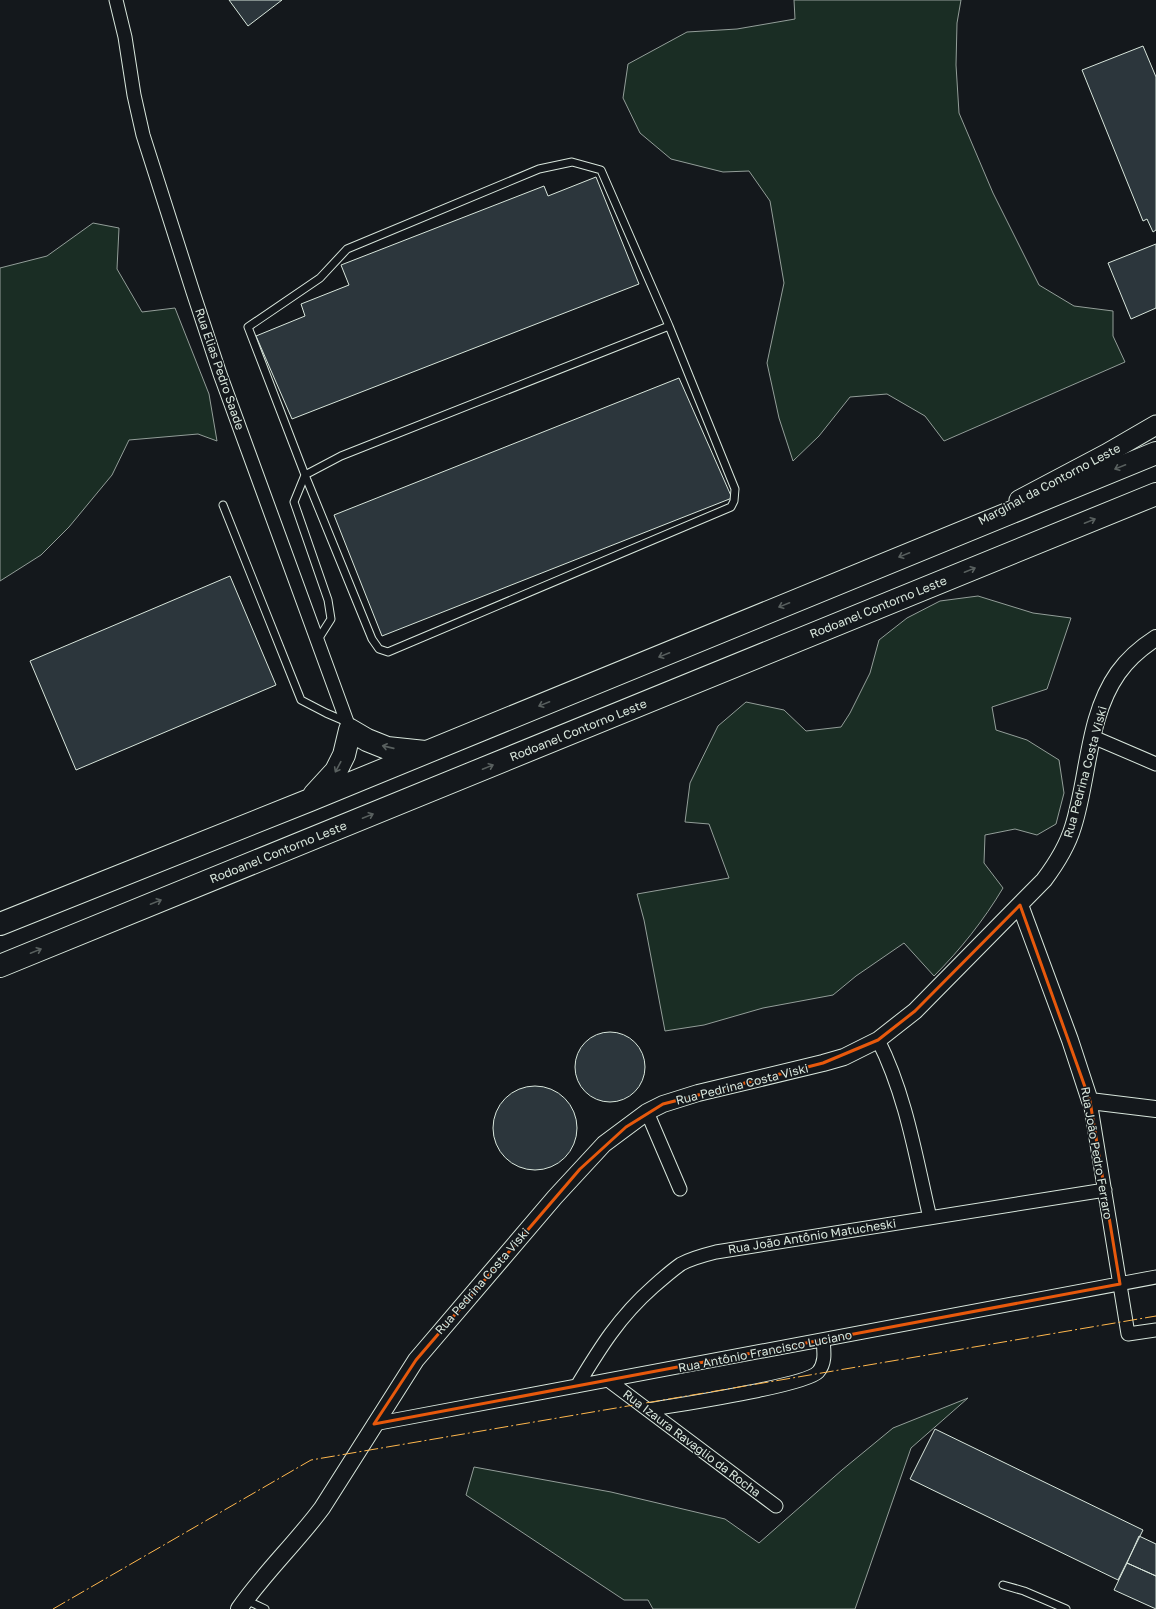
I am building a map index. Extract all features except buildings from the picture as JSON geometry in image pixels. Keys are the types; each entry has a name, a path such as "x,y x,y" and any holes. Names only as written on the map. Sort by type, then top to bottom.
{"highway":[{"path":"0,924 310,800 1156,453"},
{"name":"Rodoanel Contorno Leste","path":"0,966 1156,494"},
{"path":"310,800 336,771 344,755 348,726 367,740 386,748 426,752"}],"main road":[{"name":"Marginal da Contorno Leste","path":"940,541 1100,457 1156,425"}],"street":[{"name":"Rua Elias Pedro Saade","path":"116,0 121,15 134,95 145,142 220,374 348,726"},
{"name":"Rua Pedrina Costa Viski","path":"242,1605 308,1527 322,1508 374,1424 420,1354 555,1197 604,1144 647,1112 679,1098 837,1059 861,1050 878,1040 915,1010 1044,880 1056,864 1073,828 1093,737 1102,706 1109,689 1118,672 1131,658 1156,638"},
{"path":"1093,737 1156,764"},
{"name":"Rua João Pedro Ferraro","path":"1020,905 1070,1040 1090,1101 1128,1334 1156,1330"},
{"path":"878,1040 886,1056 901,1101 930,1218"},
{"path":"1090,1101 1156,1109"},
{"path":"647,1112 680,1189"},
{"name":"Rua João Antônio Matucheski","path":"576,1386 605,1340 639,1300 664,1277 681,1264 692,1259 716,1252 1105,1190"},
{"name":"Rua Antônio Francisco Luciano","path":"374,1424 1156,1277"},
{"path":"648,1410 785,1384 811,1377 818,1372 822,1364 825,1353 823,1340"},
{"name":"Rua Izaura Ravaglio da Rocha","path":"608,1380 776,1506"}],"lane":[{"path":"572,162 601,170 669,326 735,489 734,501 731,507 388,652 379,649 372,639 305,475 248,327 320,278 347,249 539,169 572,162"},
{"path":"317,642 331,619 328,600 294,502 305,475 341,456 669,326"},
{"path":"222,505 301,700 348,726"},
{"path":"1003,1585 1024,1591 1066,1609"},
{"path":"242,1605 265,1609"}],"highlighted area":[{"path":"1020,905 1090,1101 1120,1284 374,1424 416,1360 580,1169 626,1127 663,1104 823,1063 878,1040 915,1011"}],"green space":[{"path":"794,0 961,0 957,23 956,65 959,113 993,193 1039,285 1074,306 1113,311 1113,336 1125,362 944,441 925,416 887,394 850,397 819,436 793,461 779,418 767,363 784,283 770,201 749,171 723,172 671,159 640,133 623,98 628,64 687,32 737,29 795,19"},
{"path":"93,223 119,228 117,269 142,312 175,308 209,394 217,441 198,434 129,440 112,475 69,527 41,555 0,581 0,268 47,256"},
{"path":"978,596 1033,613 1071,618 1047,689 992,707 996,730 1027,740 1059,760 1064,793 1056,824 1037,835 1015,829 985,835 984,863 1003,888 988,912 971,934 934,976 904,943 856,976 833,995 763,1008 704,1025 665,1031 644,920 637,894 729,878 709,824 685,822 690,783 718,726 746,702 784,710 806,731 841,727 850,713 870,673 879,640 907,618 940,601"},
{"path":"968,1398 911,1448 855,1609 653,1609 648,1600 624,1600 466,1495 474,1467 611,1492 725,1519 759,1543 842,1470 893,1428"}],"power":[{"path":"53,1609 311,1460 1156,1316"}]}
